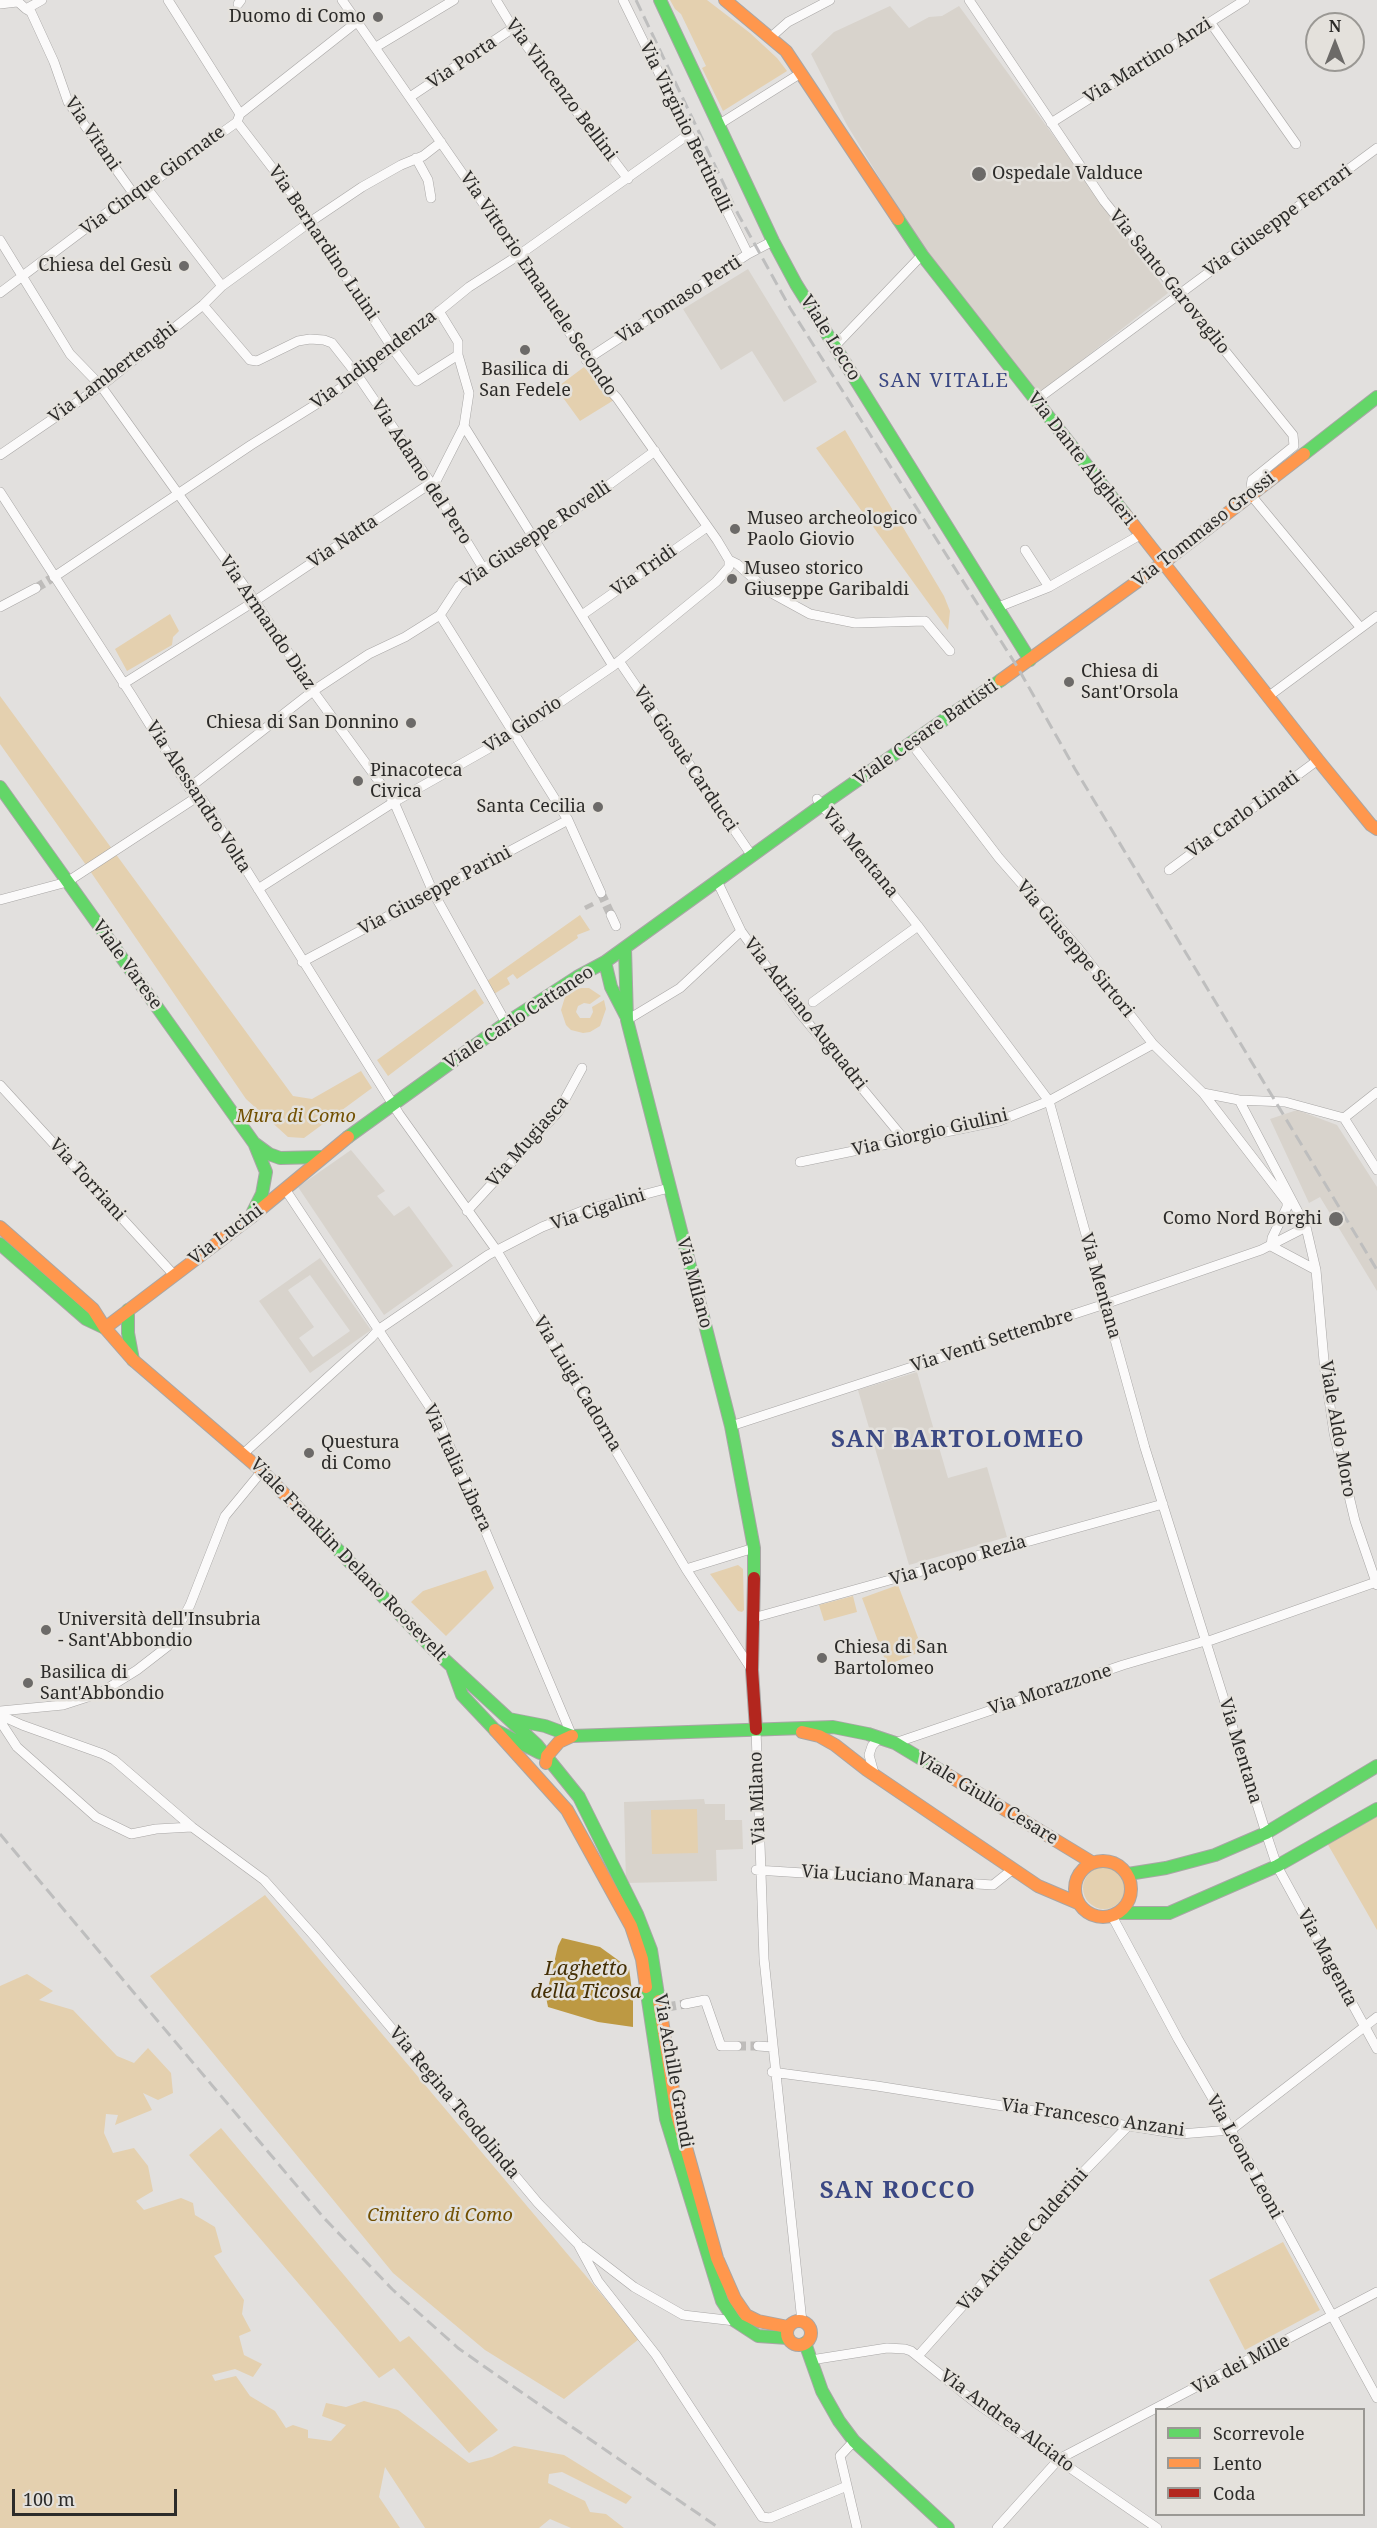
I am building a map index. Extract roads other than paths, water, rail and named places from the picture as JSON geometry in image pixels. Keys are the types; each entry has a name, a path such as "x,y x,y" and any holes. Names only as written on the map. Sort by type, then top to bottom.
{"main road":[{"name":"Viale Lecco","path":"660,0 773,241 796,284 1030,660"},
{"name":"Via Dante Alighieri","path":"725,0 786,51 922,255 1318,760 1371,825 1377,829"},
{"name":"Via Tommaso Grossi","path":"1030,660 1162,563 1377,397"},
{"name":"Viale Cesare Battisti","path":"752,856 820,802 911,743 1030,660"},
{"name":"Viale Varese","path":"0,787 254,1143 266,1172 262,1194 250,1218"},
{"name":"Viale Carlo Cattaneo","path":"322,1157 506,1023 577,976 605,962 752,856"},
{"name":"Via Milano","path":"625,948 627,1020"},
{"name":"Via Milano","path":"605,962 610,982 627,1020 731,1426 754,1548 752,1670 756,1729"},
{"path":"577,976 610,982"},
{"name":"Viale Varese","path":"254,1143 267,1153 280,1158 322,1157"},
{"name":"Via Lucini","path":"105,1328 250,1218 322,1157"},
{"path":"0,1227 86,1301 105,1328"},
{"path":"0,1244 86,1319 105,1328"},
{"path":"128,1310 128,1333 133,1360"},
{"name":"Viale Franklin Delano Roosevelt","path":"105,1328 133,1360 262,1472 452,1667 547,1756"},
{"name":"Viale Franklin Delano Roosevelt","path":"452,1667 462,1695 495,1730 547,1756"},
{"path":"509,1719 545,1726 572,1736 756,1729"},
{"name":"Viale Giulio Cesare","path":"756,1729 833,1727 895,1743 1093,1863"},
{"name":"Viale Giulio Cesare","path":"789,1728 819,1736 835,1745 1013,1869 1048,1891 1078,1903"},
{"name":"Via Achille Grandi","path":"495,1730 546,1786 577,1825 631,1926 638,1944 666,2119 719,2294 735,2321 758,2336 777,2339 788,2333"},
{"path":"546,1786 544,1771 547,1756 559,1742 572,1736"},
{"name":"Via Achille Grandi","path":"547,1756 590,1815 648,1939 677,2115 717,2258 735,2299 746,2315 788,2333"},
{"path":"1128,1874 1166,1868 1215,1855 1266,1833 1377,1766"},
{"path":"1115,1915 1130,1900 1131,1882 1128,1874 1116,1864 1100,1861 1093,1863 1084,1868 1075,1884 1078,1903 1093,1916 1115,1915 1168,1912 1277,1866 1377,1809"},
{"path":"802,2319 810,2331 810,2337 805,2343 795,2344 788,2333 797,2321 802,2319"},
{"path":"805,2343 822,2391 837,2418 854,2440 948,2528"}],"street":[{"path":"0,4 16,1 26,9 42,0"},
{"name":"Via Bernardino Luini","path":"168,0 238,118 287,187 393,349 417,381 458,355"},
{"name":"Via Vittorio Emanuele Secondo","path":"342,0 519,255 586,360 655,451 729,560"},
{"path":"376,47 454,0"},
{"name":"Via Vincenzo Bellini","path":"496,0 513,28 628,179"},
{"name":"Via Virginio Bertinelli","path":"623,0 748,255"},
{"path":"771,37 788,22 830,0"},
{"name":"Via Santo Garovaglio","path":"969,0 1104,201 1293,435 1294,446 1252,480 1252,493"},
{"name":"Via Martino Anzi","path":"1051,123 1245,0"},
{"name":"Via Vitani","path":"26,9 31,12 54,62 68,102 133,193"},
{"path":"1210,22 1296,144"},
{"name":"Via Cinque Giornate","path":"0,293 238,118 325,47 360,24"},
{"name":"Via Porta","path":"410,97 513,28"},
{"path":"718,125 801,73"},
{"name":"Via Indipendenza","path":"54,577 358,376 469,287 519,255 689,134"},
{"name":"Via Lambertenghi","path":"0,455 101,386 222,286 310,222 362,187 423,156 441,142"},
{"name":"Via Giuseppe Ferrari","path":"1035,401 1377,148"},
{"path":"416,158 428,180 431,198"},
{"path":"146,187 222,286"},
{"name":"Via Armando Diaz","path":"0,240 70,354 101,386 255,602 313,691 394,802 433,891 506,1023"},
{"name":"Via Tomaso Perti","path":"586,360 773,241"},
{"path":"835,346 922,255"},
{"name":"Via Adamo del Pero","path":"203,304 250,360 257,360 298,341 310,339 332,343 358,376 432,485 483,568"},
{"path":"439,311 458,342 458,355 468,393 464,426"},
{"name":"Via Natta","path":"123,684 255,602 432,485 464,426"},
{"name":"Via Giosuè Carducci","path":"464,426 582,615 752,856"},
{"name":"Via Giuseppe Rovelli","path":"189,788 313,691 369,654 405,637 440,615 459,586 483,568 536,539 655,451"},
{"name":"Via Alessandro Volta","path":"0,492 189,788 202,800 393,1104"},
{"path":"1252,493 1360,627"},
{"name":"Via Tridi","path":"582,615 707,526"},
{"path":"996,608 1049,586 1140,535"},
{"path":"1025,550 1049,586"},
{"path":"729,560 737,564 768,591 810,614 855,623 925,621 950,651"},
{"name":"Via Giovio","path":"258,889 394,802 514,734 616,663 726,573 729,560"},
{"path":"0,607 36,588"},
{"path":"440,615 568,820 601,893"},
{"path":"1269,696 1377,616"},
{"name":"Via Giuseppe Sirtori","path":"911,743 999,858 1078,948 1153,1044 1203,1092 1287,1202 1271,1246"},
{"name":"Via Carlo Linati","path":"1168,870 1318,760"},
{"path":"0,900 67,882 197,797"},
{"name":"Via Mentana","path":"820,802 918,926 1049,1101 1163,1504 1277,1866"},
{"name":"Via Giuseppe Parini","path":"302,962 568,820"},
{"name":"Via Adriano Auguadri","path":"717,881 741,931 799,1012 904,1139"},
{"path":"611,915 616,926"},
{"path":"813,1002 918,926"},
{"path":"627,1020 680,988 741,931"},
{"name":"Via Giorgio Giulini","path":"800,1162 999,1121 1049,1101 1153,1044"},
{"name":"Via Mugiasca","path":"467,1211 558,1112 580,1073"},
{"name":"Via Torriani","path":"0,1085 174,1275"},
{"path":"1203,1092 1239,1100 1274,1101 1344,1118 1377,1170"},
{"path":"1344,1118 1377,1092"},
{"name":"Viale Aldo Moro","path":"1239,1100 1306,1227 1316,1270 1325,1372 1334,1433 1355,1521 1377,1584"},
{"name":"Via Luigi Cadorna","path":"393,1104 497,1251 686,1569 752,1670"},
{"name":"Via Cigalini","path":"243,1454 378,1330 497,1251 542,1227 585,1210 669,1188"},
{"name":"Via Italia Libera","path":"285,1189 439,1421 572,1736"},
{"name":"Via Venti Settembre","path":"731,1426 1105,1304 1271,1246 1306,1227"},
{"path":"1271,1246 1316,1270"},
{"path":"0,1713 63,1704 100,1694 168,1646 190,1605 225,1516 262,1472"},
{"name":"Via Jacopo Rezia","path":"753,1618 1163,1504"},
{"path":"686,1569 754,1548"},
{"name":"Via Morazzone","path":"895,1743 1123,1665 1206,1641 1377,1584"},
{"name":"Via Regina Teodolinda","path":"0,1713 22,1725 114,1760 192,1827 264,1880 323,1946 537,2203 578,2244 598,2281 656,2355 762,2517 770,2517 847,2486"},
{"path":"0,1721 17,1747 96,1817 131,1834 156,1829 192,1827"},
{"name":"Via Milano","path":"756,1729 758,1870 764,1959 773,2072 802,2319"},
{"path":"875,1775 869,1755 872,1746 879,1738"},
{"name":"Via Magenta","path":"1277,1866 1377,2049"},
{"name":"Via Luciano Manara","path":"758,1870 993,1885 1013,1869"},
{"name":"Via Leone Leoni","path":"1115,1915 1178,2039 1231,2130 1377,2398"},
{"path":"685,2004 705,2000 721,2046 737,2046"},
{"path":"1231,2130 1377,2017"},
{"path":"758,2046 772,2047"},
{"name":"Via Francesco Anzani","path":"773,2072 973,2100 1180,2134 1231,2130"},
{"name":"Via Aristide Calderini","path":"918,2356 1064,2192 1129,2125"},
{"path":"578,2244 634,2287 684,2315 735,2321"},
{"name":"Via dei Mille","path":"1157,2408 1377,2292"},
{"name":"Via Andrea Alciato","path":"812,2360 896,2348 905,2349 918,2356 976,2403 1157,2528"},
{"name":"Via dei Mille","path":"997,2528 1059,2459 1155,2409"},
{"path":"854,2440 840,2456 857,2528"}],"water":[{"name":"Laghetto della Ticosa","path":"562,1938 600,1947 629,1968 633,1999 633,2027 598,2022 548,2007 546,1997"}],"tunnel":[{"path":"36,588 54,577"},
{"path":"601,893 611,915"},
{"path":"588,904 590,908"},
{"path":"667,2007 685,2004"},
{"path":"737,2046 758,2046"}],"railway":[{"path":"636,0 738,214 790,308 1018,668 1075,769 1377,1270"},
{"path":"0,1834 324,2218 392,2289 458,2348 719,2528"}],"place":[{"name":"Duomo di Como","path":"378,17"},
{"name":"Ospedale Valduce","path":"979,174"},
{"name":"Chiesa del Gesù","path":"184,266"},
{"name":"Basilica di San Fedele","path":"525,350"},
{"name":"Museo archeologico Paolo Giovio","path":"735,529"},
{"name":"Museo storico Giuseppe Garibaldi","path":"732,579"},
{"name":"Chiesa di Sant'Orsola","path":"1069,682"},
{"name":"Chiesa di San Donnino","path":"411,723"},
{"name":"Pinacoteca Civica","path":"358,781"},
{"name":"Santa Cecilia","path":"598,807"},
{"name":"Como Nord Borghi","path":"1336,1219"},
{"name":"Questura di Como","path":"309,1453"},
{"name":"Università dell'Insubria - Sant'Abbondio","path":"46,1630"},
{"name":"Chiesa di San Bartolomeo","path":"822,1658"},
{"name":"Basilica di Sant'Abbondio","path":"28,1683"}],"district":[{"name":"SAN VITALE","path":"944,381"},
{"name":"SAN BARTOLOMEO","path":"958,1440"},
{"name":"SAN ROCCO","path":"898,2191"}],"park label":[{"name":"Mura di Como","path":"296,1117"},
{"name":"Cimitero di Como","path":"440,2216"}]}
